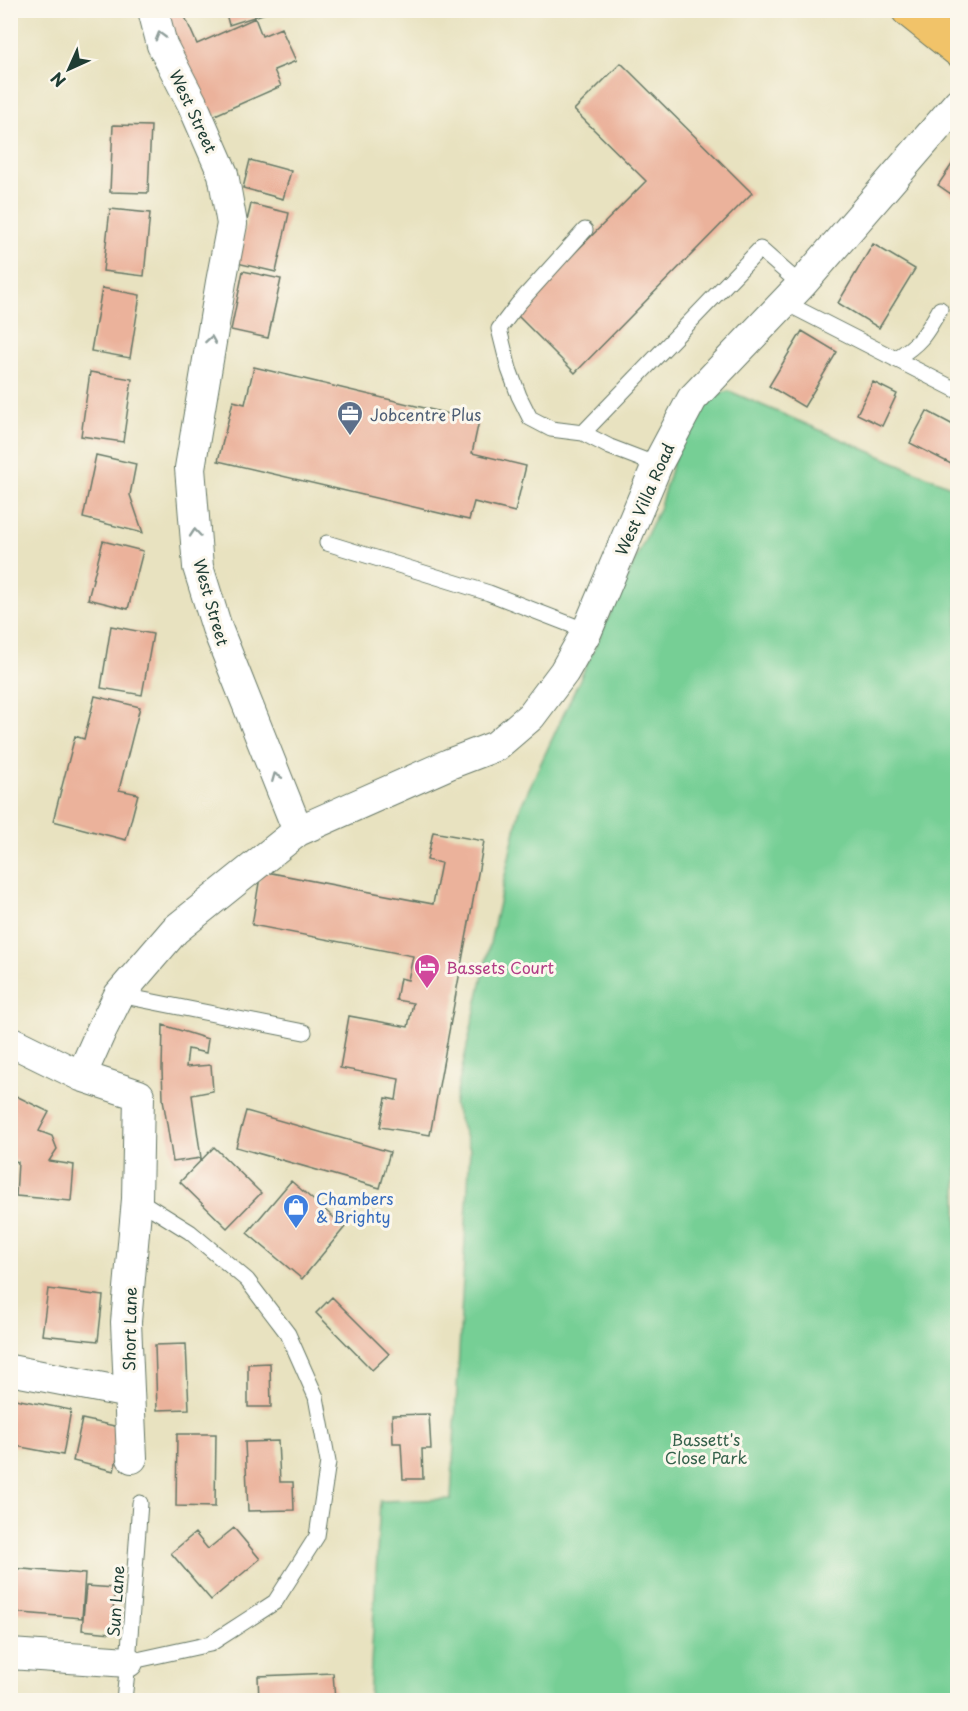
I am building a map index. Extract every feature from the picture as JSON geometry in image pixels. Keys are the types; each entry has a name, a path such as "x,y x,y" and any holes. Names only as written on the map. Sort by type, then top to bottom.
{"main road":[{"path":"908,10 957,50"}],"street":[{"name":"West Street","path":"153,10 162,45 192,103 223,174 232,224 190,468 198,567 217,628 298,831"},
{"name":"West Villa Road","path":"298,831 449,764 496,746 531,716 564,672 587,631 657,465 692,399 792,294 957,103"},
{"path":"10,1041 81,1076 119,995 175,930 298,831"},
{"name":"Short Lane","path":"81,1076 139,1095 137,1199 126,1322 132,1458"},
{"path":"10,1370 129,1393"},
{"path":"10,1654 128,1662"}],"lane":[{"path":"585,230 518,304 499,329 509,369 530,418 552,429 583,433 610,447 657,465"},
{"path":"583,433 760,249 792,294 895,359 957,391"},
{"path":"895,359 913,348 924,337 940,309"},
{"path":"327,543 489,593 587,631"},
{"path":"119,995 304,1032"},
{"path":"128,1662 210,1644 275,1602 317,1536 328,1462 316,1397 288,1334 247,1280 190,1233 137,1199"},
{"name":"Sun Lane","path":"124,1701 140,1503"}],"green space":[{"name":"Bassett's Close Park","path":"729,391 957,489 957,1700 369,1700 380,1501 451,1499 470,1149 454,1105 520,808 659,509 692,399"}],"building":[{"path":"158,10 182,10 197,44 255,18 262,36 281,28 296,61 274,70 281,86 206,119"},
{"path":"225,10 272,10 272,11 229,25"},
{"path":"621,63 752,193 575,373 515,313 646,181 574,110"},
{"path":"113,125 151,126 148,193 110,192"},
{"path":"957,157 957,198 938,185"},
{"path":"250,160 291,171 283,199 243,188"},
{"path":"251,204 289,213 276,272 237,263"},
{"path":"110,209 150,213 144,276 103,271"},
{"path":"873,244 915,269 879,328 838,303"},
{"path":"243,271 281,279 268,338 231,330"},
{"path":"102,288 140,295 130,358 91,351"},
{"path":"802,331 837,352 804,407 769,386"},
{"name":"Jobcentre Plus","path":"254,367 479,421 472,453 526,466 515,512 474,502 469,520 218,461 233,401 245,404"},
{"path":"90,372 132,379 123,442 81,436"},
{"path":"873,382 897,394 882,426 857,414"},
{"path":"927,411 957,427 957,456 953,465 910,443"},
{"path":"96,455 136,464 130,495 143,533 83,518"},
{"path":"103,541 143,551 128,609 88,599"},
{"path":"111,626 153,634 142,695 101,688"},
{"path":"95,696 140,707 119,790 138,794 126,840 53,821 75,736 84,739"},
{"name":"Bassets Court","path":"433,832 484,841 430,1135 380,1127 386,1098 396,1100 399,1079 340,1068 349,1016 408,1027 413,1003 396,1000 400,978 408,980 413,956 252,925 261,871 433,904 441,863 427,860"},
{"path":"163,1025 208,1039 206,1053 188,1049 186,1067 211,1065 213,1091 192,1095 201,1158 173,1162 163,1099"},
{"path":"10,1093 49,1112 39,1131 52,1136 57,1149 49,1161 74,1165 71,1201 16,1196 18,1162 10,1159"},
{"path":"246,1111 390,1152 380,1188 236,1147"},
{"path":"214,1147 261,1193 227,1228 180,1182"},
{"name":"Chambers & Brighty","path":"291,1181 345,1227 302,1279 247,1233"},
{"path":"48,1289 103,1296 98,1341 42,1335"},
{"path":"332,1297 389,1354 372,1370 316,1313"},
{"path":"186,1344 189,1409 157,1410 155,1345"},
{"path":"270,1363 271,1407 248,1407 248,1364"},
{"path":"10,1398 71,1410 63,1455 10,1445"},
{"path":"429,1414 431,1449 422,1449 423,1479 403,1479 401,1443 393,1443 392,1415"},
{"path":"82,1419 124,1428 114,1471 73,1461"},
{"path":"177,1434 216,1434 215,1507 176,1506"},
{"path":"278,1441 280,1482 293,1482 294,1510 248,1511 245,1442"},
{"path":"234,1528 260,1559 211,1600 171,1553 195,1533 208,1549"},
{"path":"10,1568 85,1574 82,1618 10,1612"},
{"path":"86,1586 115,1588 111,1633 82,1630"},
{"path":"333,1673 335,1700 259,1700 258,1676"}],"place":[{"name":"Jobcentre Plus","path":"350,437"},
{"name":"Bassets Court","path":"427,990"},
{"name":"Chambers & Brighty","path":"296,1230"}]}
